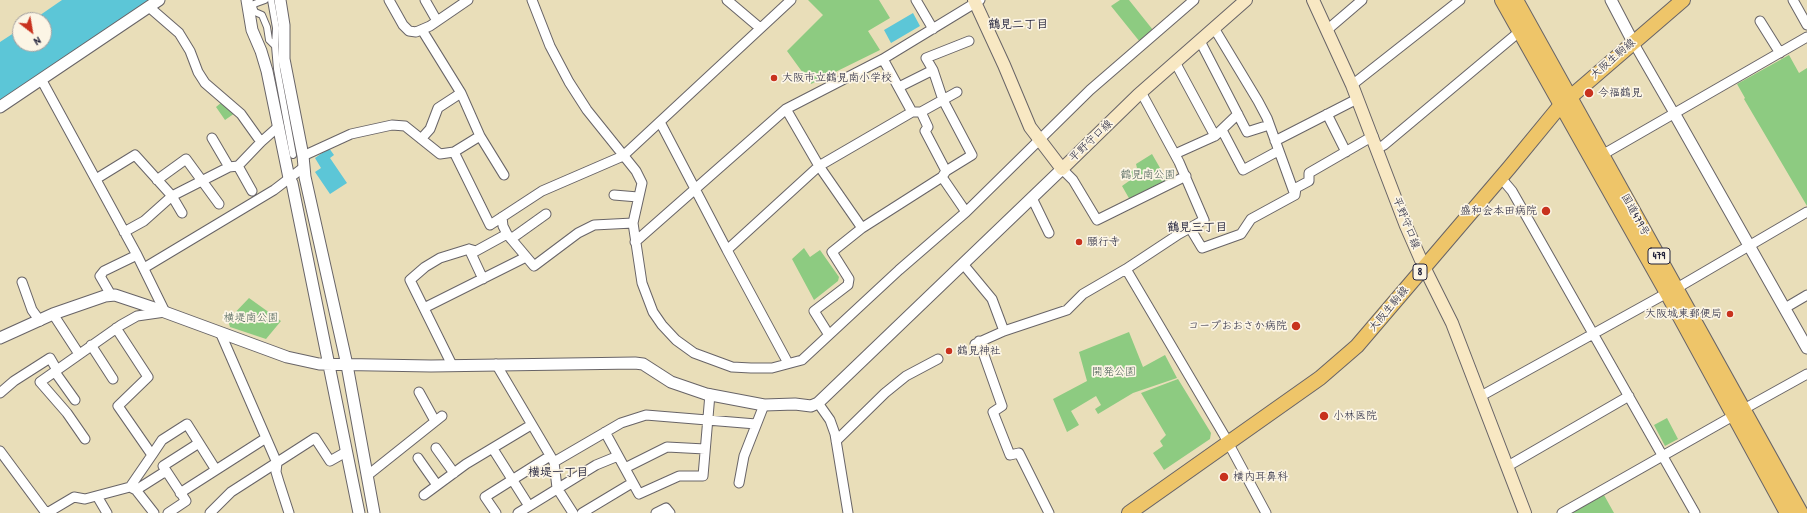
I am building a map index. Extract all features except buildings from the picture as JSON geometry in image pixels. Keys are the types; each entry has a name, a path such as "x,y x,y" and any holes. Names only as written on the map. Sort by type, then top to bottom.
{"main road":[{"name":"平野守口線","path":"977,1 1023,114 1039,141 1062,169 1141,92 1246,0"},
{"name":"平野守口線","path":"1313,0 1352,85 1378,148 1406,226 1424,267 1447,310 1525,513"},
{"name":"国道479号","path":"1502,0 1519,32 1602,155 1672,291"},
{"name":"国道479号","path":"1516,0 1565,101 1739,413 1787,513"},
{"name":"大阪生駒線","path":"1129,513 1228,444 1338,364 1357,346 1565,101 1683,0"},
{"name":"国道479号","path":"1739,413 1802,513"}],"street":[{"path":"0,107 159,0"},
{"path":"246,0 252,30 261,51 272,70 298,155 304,167 347,365 374,513"},
{"path":"265,0 254,4 253,7 255,12 262,15 267,27 269,40 275,46"},
{"path":"270,0 275,21 275,46 272,70 279,126 359,513"},
{"path":"280,0 284,25 284,60 298,155"},
{"path":"389,0 400,20 407,29 413,32 422,30 468,0"},
{"path":"425,0 437,21"},
{"path":"532,0 550,46 569,82 587,110 636,171 642,183 633,223 642,283 646,297 662,325 676,340 694,353 732,367 772,368 802,360 899,270 966,212 1090,90 1194,0"},
{"path":"727,0 760,28"},
{"path":"454,152 490,225 542,191 623,156 791,0"},
{"path":"916,0 933,29"},
{"path":"1327,30 1362,0"},
{"path":"1352,85 1460,0"},
{"path":"1611,0 1633,42 1807,348"},
{"path":"1793,0 1807,25"},
{"path":"636,242 786,109 884,59 977,1"},
{"path":"149,7 179,33 205,83 241,114 261,142"},
{"path":"1760,21 1780,53"},
{"path":"1214,28 1258,101 1275,140 1295,195"},
{"path":"422,30 461,93 480,136 504,175"},
{"path":"1378,148 1384,145 1519,32"},
{"path":"1602,155 1807,37"},
{"path":"830,335 814,311 848,286 849,279 832,252 862,228 972,155 943,100 933,70 926,58 969,41"},
{"path":"1200,41 1247,132 1269,125"},
{"path":"884,59 899,87 928,127 925,131 944,174 966,212"},
{"path":"1175,62 1215,136"},
{"path":"899,87 933,70"},
{"path":"41,79 144,268 165,312"},
{"path":"727,250 819,166 916,112 957,92"},
{"path":"1050,513 1019,453 1010,455 993,412 1002,406 977,342 1004,331 1067,310 1083,294 1126,270 1204,220 1186,176 1141,92"},
{"path":"421,139 430,129 438,108 461,93"},
{"path":"1275,140 1357,99"},
{"path":"786,109 819,166 862,228"},
{"path":"1175,154 1215,136 1238,114"},
{"path":"1327,114 1346,152"},
{"path":"660,122 694,189 788,363"},
{"path":"298,155 351,134 392,125 405,126 440,154 454,152 480,136"},
{"path":"124,232 144,221 172,196 234,167 279,126"},
{"path":"1222,130 1243,170 1278,151"},
{"path":"1295,195 1296,188 1309,181 1309,173 1373,136"},
{"path":"212,138 252,191"},
{"path":"96,179 135,155 172,196 182,213"},
{"path":"157,180 186,159 201,182 219,204"},
{"path":"144,268 181,248 274,190 304,167"},
{"path":"0,338 54,314 115,295 288,357 329,365 635,363 643,364 671,382 710,394 764,405 795,404 811,406 818,403 1062,169 1073,180 1097,220 1186,176"},
{"path":"1501,178 1512,191 1594,333 1694,513"},
{"path":"614,195 638,197"},
{"path":"1190,228 1202,248 1241,234 1250,220 1295,195"},
{"path":"1032,198 1049,233"},
{"path":"1481,396 1672,291 1807,212"},
{"path":"452,365 410,280 425,267 440,258 469,249 476,251 509,236 546,214"},
{"path":"502,217 503,226 509,236 534,266 578,233 594,225 633,223"},
{"path":"469,249 483,279"},
{"path":"111,295 100,276 104,271 137,255"},
{"path":"424,308 526,258"},
{"path":"963,264 992,299 1004,331"},
{"path":"1126,270 1228,444 1266,513"},
{"path":"22,282 32,310 40,321"},
{"path":"1785,308 1807,295"},
{"path":"85,439 66,412 40,382 91,345 137,316 165,312"},
{"path":"54,314 79,354"},
{"path":"116,328 148,377 118,406 152,455"},
{"path":"220,332 277,463 277,477 289,513"},
{"path":"91,345 113,379"},
{"path":"0,393 20,377 50,358 56,371 75,400"},
{"path":"836,441 885,393 906,376 938,359"},
{"path":"496,364 552,459 557,488 573,513"},
{"path":"1562,513 1807,374"},
{"path":"368,475 438,418 419,392"},
{"path":"605,432 639,494 679,476 702,476 710,394"},
{"path":"1508,466 1629,396"},
{"path":"818,403 830,420 836,441 848,513"},
{"path":"739,483 744,456 764,405"},
{"path":"496,513 485,497 511,480 621,423 646,415 756,424"},
{"path":"133,489 162,440 186,424 216,470"},
{"path":"424,495 454,473 531,424"},
{"path":"180,493 266,438"},
{"path":"210,513 231,492 316,438 330,461 346,452"},
{"path":"168,513 186,501 164,466 199,443"},
{"path":"625,468 667,447 705,449"},
{"path":"436,448 454,473"},
{"path":"493,449 511,480 529,506"},
{"path":"0,451 43,513 74,497 85,500 97,496 133,489 166,471"},
{"path":"518,513 596,465 618,456"},
{"path":"418,458 437,486"},
{"path":"582,513 632,483"},
{"path":"133,489 154,513"},
{"path":"97,496 107,513"},
{"path":"656,513 666,508 670,513"}],"green space":[{"path":"808,0 879,0 890,18 868,31 880,50 811,84 787,51 823,15"},
{"path":"1120,0 1129,0 1153,30 1140,42 1111,6"},
{"path":"1789,55 1799,73 1807,68 1807,206 1744,99 1745,98 1737,84"},
{"path":"222,102 235,113 225,120 216,107"},
{"name":"鶴見南公園","path":"1152,154 1167,180 1130,200 1122,186 1129,181 1126,174 1137,168 1136,164"},
{"path":"804,248 810,257 820,250 839,277 838,281 814,300 792,259"},
{"name":"横堤南公園","path":"249,298 281,321 266,339 230,327 228,320"},
{"name":"開発公園","path":"1129,332 1143,367 1165,355 1177,378 1133,393 1098,414 1095,409 1101,405 1096,396 1071,411 1079,425 1067,432 1053,399 1087,381 1079,352"},
{"path":"1178,379 1211,433 1210,439 1164,470 1153,453 1163,446 1160,441 1166,435 1141,393"},
{"path":"1667,418 1678,439 1665,446 1654,425"},
{"path":"1604,495 1614,513 1572,513"}],"water":[{"path":"62,0 151,0 0,101 0,42 12,34 12,52 52,52 52,12 45,12"},
{"path":"913,13 920,26 891,43 884,30"},
{"path":"329,148 334,155 330,158 347,183 330,194 315,172 321,168 315,158"}],"place":[{"name":"大阪市立鶴見南小学校","path":"774,78"},
{"name":"今福鶴見","path":"1589,93"},
{"name":"盛和会本田病院","path":"1546,211"},
{"name":"願行寺","path":"1079,242"},
{"name":"大阪城東郵便局","path":"1730,314"},
{"name":"コープおおさか病院","path":"1296,326"},
{"name":"鶴見神社","path":"949,351"},
{"name":"小林医院","path":"1324,416"},
{"name":"横内耳鼻科","path":"1224,477"}],"district":[{"name":"鶴見二丁目","path":"1018,25"},
{"name":"鶴見三丁目","path":"1197,228"},
{"name":"横堤一丁目","path":"558,473"}]}
